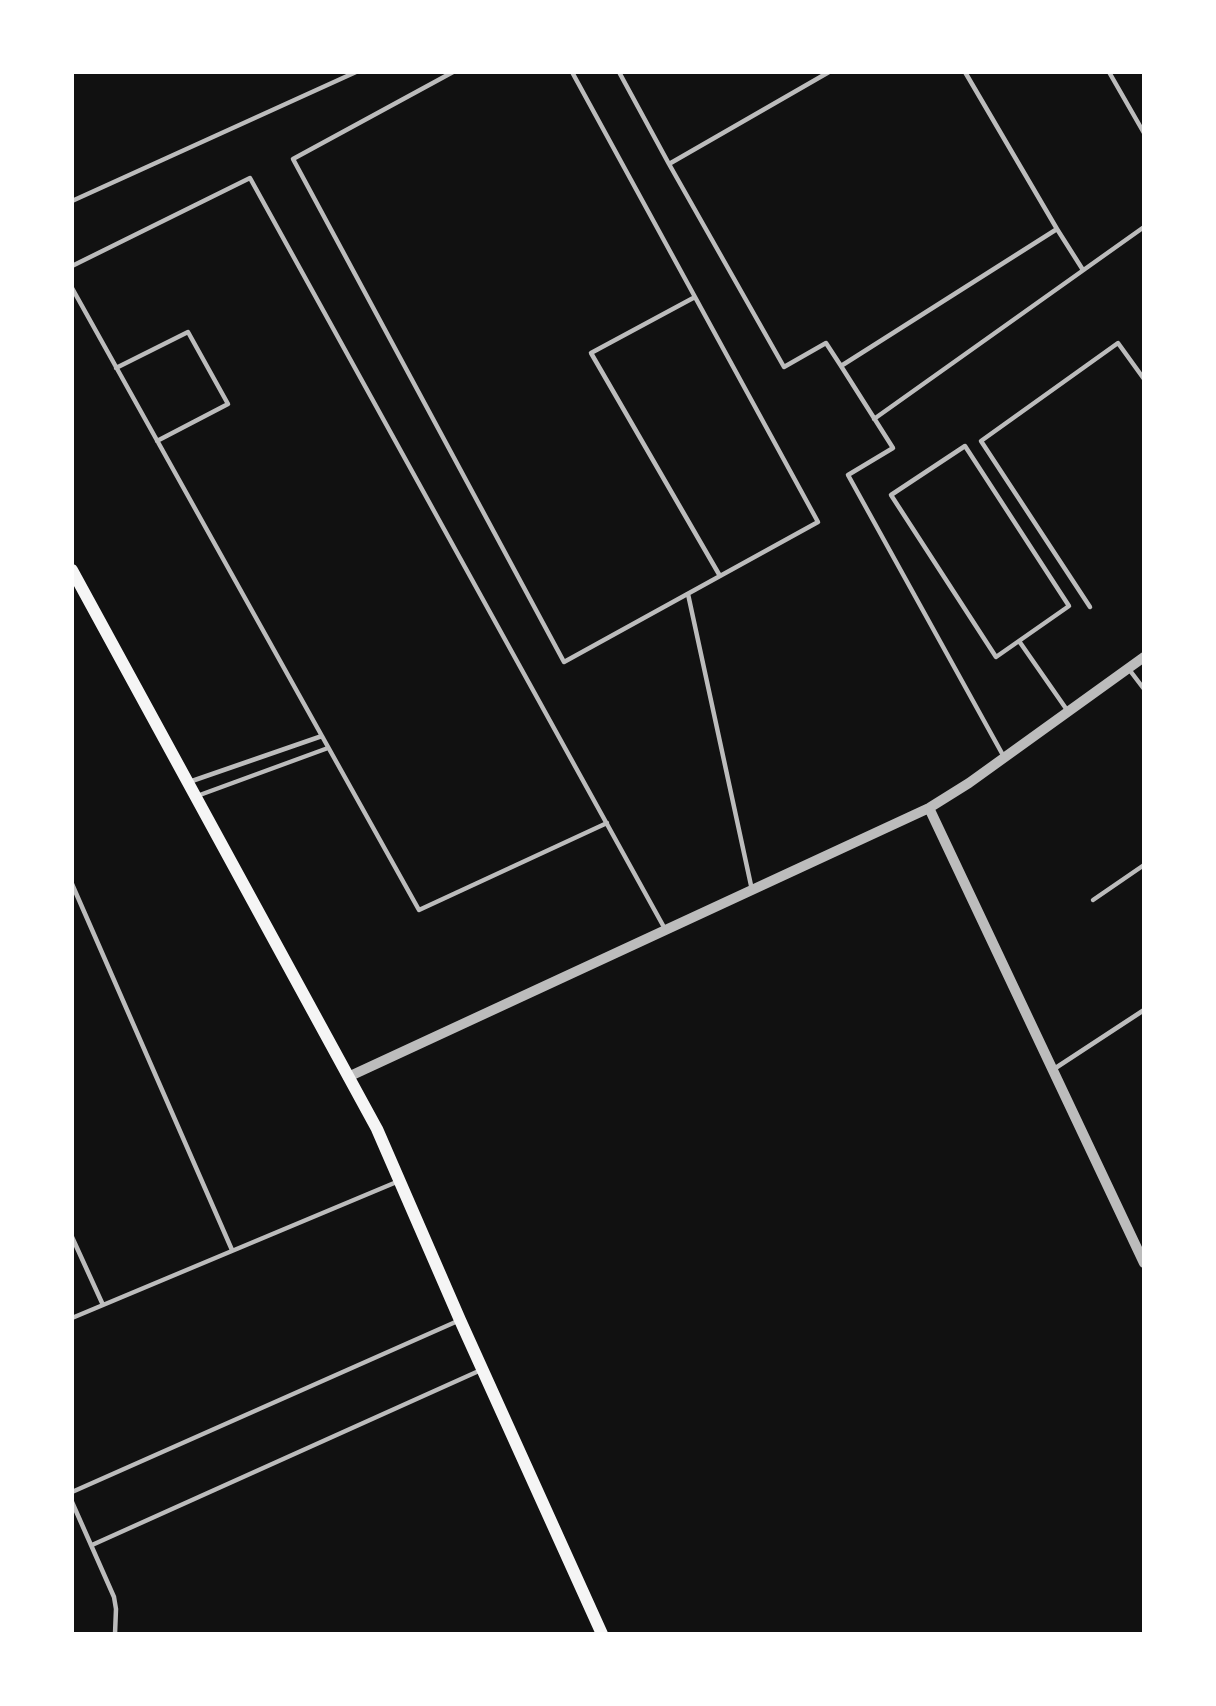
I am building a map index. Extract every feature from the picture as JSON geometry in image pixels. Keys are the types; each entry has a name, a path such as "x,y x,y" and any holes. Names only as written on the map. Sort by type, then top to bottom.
{"main road":[{"path":"72,570 377,1129 460,1320 602,1634"}],"street":[{"path":"348,1077 929,808 1005,757 1144,657"},
{"path":"929,808 1144,1263"}],"lane":[{"path":"72,201 356,72"},
{"path":"453,72 293,159 564,662 818,522 572,72"},
{"path":"619,72 784,366 826,343 893,448 848,475 1005,757"},
{"path":"669,164 829,72"},
{"path":"965,72 1083,270"},
{"path":"1109,72 1144,133"},
{"path":"72,266 250,178 666,931"},
{"path":"874,418 1144,226"},
{"path":"842,366 1057,229"},
{"path":"72,288 419,910 607,823"},
{"path":"695,297 591,353 720,576"},
{"path":"116,368 188,332 228,404 157,441"},
{"path":"1090,607 981,441 1118,343 1144,379"},
{"path":"965,446 1069,606 1019,641 996,657 891,495 965,446"},
{"path":"688,594 752,890"},
{"path":"1019,641 1068,712"},
{"path":"1128,669 1144,689"},
{"path":"189,782 322,736"},
{"path":"197,796 328,748"},
{"path":"1093,900 1144,865"},
{"path":"72,884 232,1250"},
{"path":"1052,1071 1144,1010"},
{"path":"72,1318 399,1181"},
{"path":"72,1237 102,1305"},
{"path":"72,1491 460,1320"},
{"path":"92,1545 483,1368"},
{"path":"72,1502 114,1597 115,1634"}]}
